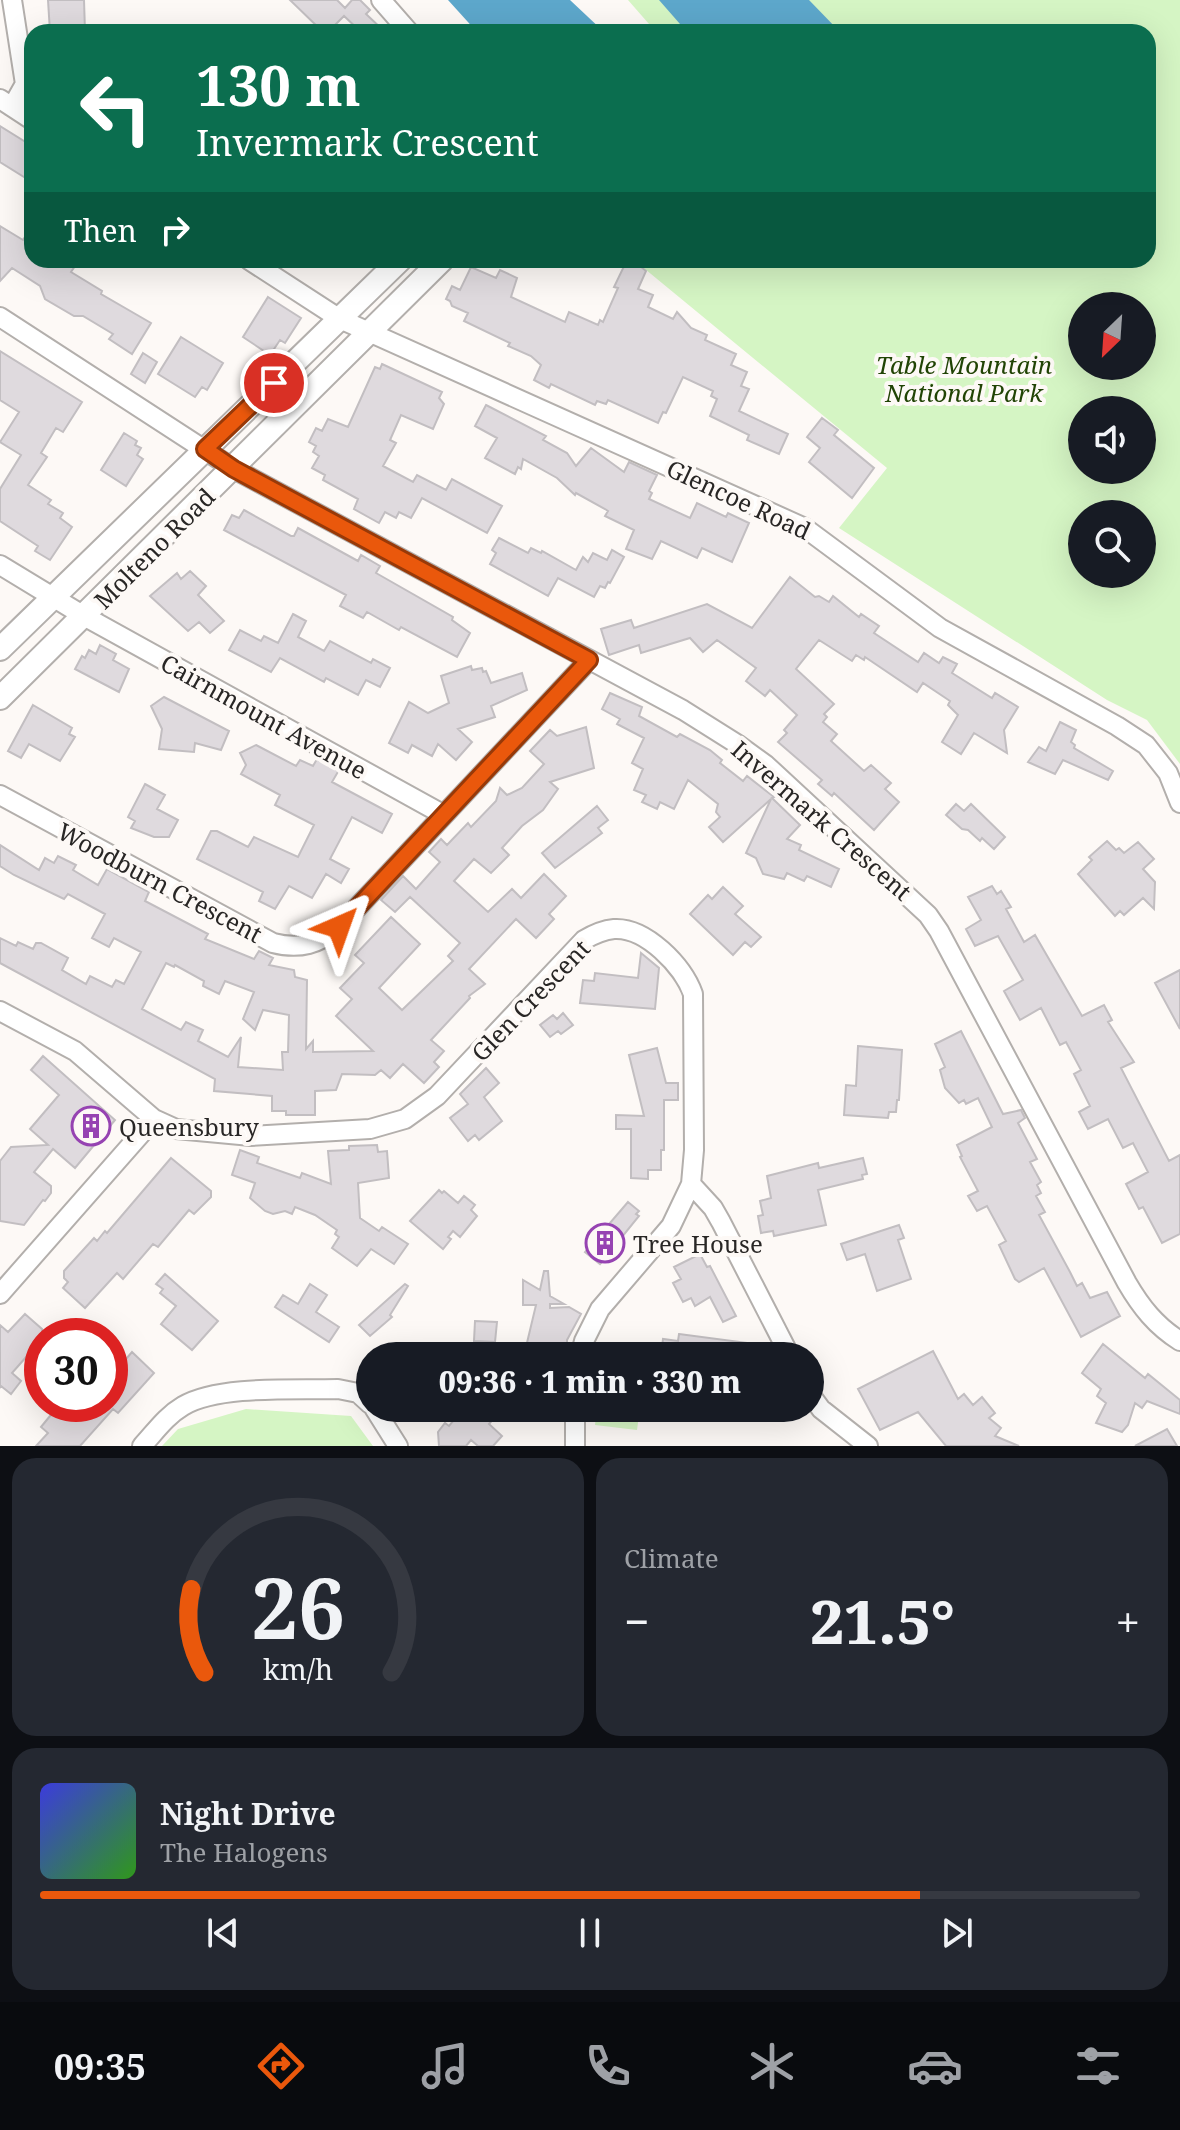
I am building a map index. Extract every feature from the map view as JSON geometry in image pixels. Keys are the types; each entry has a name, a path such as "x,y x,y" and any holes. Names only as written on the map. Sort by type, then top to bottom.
{"street":[{"path":"12,0 24,78"},
{"path":"381,0 402,24"},
{"path":"24,85 6,103 24,115"},
{"name":"Glencoe Road","path":"261,268 340,319 805,528 940,628 1146,745 1168,773 1180,803"},
{"name":"Molteno Road","path":"0,649 392,268"},
{"name":"Molteno Road","path":"0,698 234,469 430,268"},
{"name":"Invermark Crescent","path":"0,317 234,469 683,710 747,751 928,915 1136,1299 1155,1322 1180,1341"},
{"path":"315,343 340,363"},
{"path":"274,383 296,407"},
{"path":"150,503 174,528"},
{"name":"Cairnmount Avenue","path":"0,565 52,598 444,815"},
{"name":"Woodburn Crescent","path":"0,795 262,938 294,946 319,941 339,927 589,660"},
{"name":"Glen Crescent","path":"0,1011 75,1051 154,1119 167,1126 191,1132 251,1136 370,1129 397,1122 423,1108 449,1085 584,940 597,932 624,930 634,933 678,965 693,994 694,1150 691,1184 671,1226 600,1309 584,1342"},
{"path":"0,1294 154,1119"},
{"path":"691,1184 713,1208 783,1342"},
{"path":"142,1446 171,1415 184,1406 213,1395 338,1389 356,1393"},
{"path":"824,1410 868,1446"},
{"path":"382,1422 398,1446"},
{"path":"575,1422 575,1446"}],"green space":[{"name":"Table Mountain National Park","path":"628,0 1180,0 1180,764 1147,720 1107,700 839,528 887,468 644,268 1156,268 1156,24 649,24"},
{"path":"246,1409 351,1416 373,1446 162,1446 178,1429"},
{"path":"595,1422 638,1422 637,1430 595,1425"}],"water":[{"path":"448,0 570,0 596,24 470,24"},
{"path":"659,0 809,0 832,24 680,24"}],"building":[{"path":"48,0 84,0 85,24 50,24"},
{"path":"290,0 337,0 345,8 352,0 360,0 370,10 366,14 377,24 352,24 344,16 336,24 315,24"},
{"path":"0,126 24,141 24,177 0,162"},
{"path":"0,226 24,238 24,268 74,268 71,272 102,291 101,294 151,323 132,354 109,339 113,334 45,299 40,286 12,268 0,281"},
{"path":"471,268 496,278 500,270 517,278 511,297 565,322 569,312 598,325 600,320 603,322 618,288 614,287 623,268 642,268 646,271 638,289 653,295 648,307 673,319 677,312 691,328 707,335 705,340 736,354 731,365 747,372 741,386 749,389 739,411 788,434 779,454 747,440 749,435 710,416 717,399 711,396 713,391 683,377 658,423 608,400 606,404 597,401 595,405 551,384 549,388 534,380 541,365 531,356 464,321 468,313 452,306 446,299 452,286 460,290"},
{"path":"268,297 301,318 285,343 280,340 270,355 243,337"},
{"path":"181,337 223,363 207,390 202,387 195,397 158,374"},
{"path":"0,351 82,402 63,432 56,428 41,453 47,457 28,485 51,500 48,504 63,513 60,518 72,527 50,560 35,551 38,546 0,521 0,489 21,455 0,442 19,412 0,400"},
{"path":"143,353 157,362 145,383 131,374"},
{"path":"382,364 442,392 439,398 444,404 433,429 401,415 390,440 396,443 383,466 413,482 417,475 446,490 452,479 502,506 487,533 422,498 411,518 399,512 396,518 385,512 379,523 354,509 358,499 323,480 325,475 312,468 319,456 313,452 316,446 309,442 316,428 322,431 328,419 348,427 375,367 380,369"},
{"path":"486,405 546,436 543,440 567,453 576,466 591,448 624,472 629,462 657,475 649,491 652,493 649,499 690,518 697,503 726,517 728,513 749,523 732,562 702,548 697,558 661,541 652,559 626,549 634,530 605,516 608,511 575,495 557,478 523,459 521,469 518,467 515,474 485,458 497,438 475,426"},
{"path":"822,418 838,430 834,435 874,468 852,498 809,462 820,448 807,437"},
{"path":"124,433 137,441 135,445 141,448 137,455 143,459 126,486 101,470"},
{"path":"244,510 291,536 298,528 358,561 361,555 380,566 376,573 453,617 452,620 470,633 457,657 367,612 363,618 340,606 346,595 224,530 232,515 239,518"},
{"path":"499,538 528,553 531,548 542,551 576,570 583,557 588,562 593,553 607,560 612,550 624,557 610,583 605,588 600,586 594,597 558,578 548,596 490,564 496,553 492,550"},
{"path":"190,571 206,586 198,595 224,621 210,633 199,622 188,631 150,596 177,573 181,579"},
{"path":"790,577 815,597 829,602 833,596 859,617 861,614 879,626 874,633 918,662 924,653 939,663 943,657 957,664 952,673 992,698 995,693 1018,707 1004,730 1007,753 974,733 961,754 942,742 958,715 948,705 950,701 923,683 917,692 865,657 864,660 856,655 852,661 819,640 796,669 834,704 824,714 827,717 823,722 837,734 831,741 864,771 871,765 891,783 885,789 899,802 874,830 834,793 832,796 818,784 822,780 778,742 797,715 770,690 765,696 746,681 756,668 717,640 703,652 690,638 641,653 639,645 609,655 601,629 631,620 634,628 707,604 752,628"},
{"path":"293,614 306,621 298,637 324,651 330,641 371,663 373,659 390,668 380,687 366,680 358,695 326,678 324,682 280,658 271,672 229,650 240,630 261,641 264,636 278,643"},
{"path":"100,645 116,654 113,660 129,669 119,692 75,669 82,656 85,658 89,650 96,654"},
{"path":"471,666 472,670 482,668 483,672 486,671 491,683 522,673 527,690 491,706 495,717 458,729 472,742 456,760 438,744 432,756 412,745 408,753 389,743 409,702 428,713 449,703 441,676"},
{"path":"610,693 642,707 639,716 677,737 680,734 710,750 722,760 720,763 743,781 747,776 774,797 800,825 787,839 801,845 799,850 839,869 831,887 807,876 804,881 787,873 784,879 763,874 756,858 746,853 771,799 723,842 709,827 720,817 716,812 718,804 688,780 674,809 660,802 657,809 642,802 646,795 634,790 643,769 632,763 644,738 617,724 620,719 602,709"},
{"path":"164,697 229,731 221,750 195,743 194,752 159,749 162,729 151,706"},
{"path":"33,705 72,728 69,734 75,737 60,761 29,744 21,758 8,751"},
{"path":"1060,722 1076,730 1071,742 1074,748 1113,771 1108,780 1063,760 1055,774 1028,762 1039,747 1046,751"},
{"path":"586,727 594,768 550,782 558,789 543,810 522,826 502,848 509,855 491,873 474,859 454,881 488,912 512,889 521,898 544,874 566,896 549,914 554,919 536,938 516,919 469,969 485,984 469,996 431,1040 444,1051 434,1062 439,1067 424,1083 403,1064 390,1078 381,1070 375,1075 342,1074 336,1090 315,1091 315,1115 286,1115 286,1111 272,1111 272,1096 214,1091 215,1079 0,963 0,938 16,946 18,942 33,949 36,943 41,943 68,958 62,970 86,984 90,976 112,987 116,980 124,984 141,952 114,938 109,947 92,938 105,914 68,894 64,899 0,866 0,845 39,870 45,858 54,863 58,856 76,865 73,870 98,885 107,869 149,892 145,901 208,934 205,939 254,959 259,951 273,958 269,965 294,970 295,977 307,980 306,1049 313,1041 313,1052 373,1051 336,1016 352,999 340,988 364,963 355,955 391,917 420,944 379,988 402,1010 453,961 448,956 460,943 410,897 395,912 381,900 403,876 416,889 440,862 429,852 441,839 447,845 468,823 471,827 496,801 500,788 507,795 522,788 544,764 530,751 550,730 557,736","holes":["166,963 204,981 203,986 219,994 225,981 254,992 243,1019 255,1030 263,1010 289,1015 288,1052 282,1052 283,1070 238,1067 241,1037 228,1057 198,1041 203,1030 186,1022 181,1030 142,1009"]},
{"path":"256,745 296,766 300,760 313,766 317,759 339,770 332,782 392,814 382,833 352,817 330,859 349,869 341,883 326,874 312,898 289,886 275,909 259,901 263,892 197,859 211,831 248,847 254,837 298,857 314,825 275,805 280,795 241,774 246,765 240,753"},
{"path":"145,784 165,795 157,809 178,820 169,837 154,837 131,828 135,821 128,817"},
{"path":"956,804 964,811 971,804 1005,837 994,849 982,838 980,841 968,830 962,829 946,815"},
{"path":"597,806 608,820 598,828 602,833 555,868 542,853"},
{"path":"1107,841 1124,853 1138,842 1154,859 1143,869 1155,882 1154,909 1143,898 1124,915 1120,911 1115,916 1078,874 1092,860 1089,857"},
{"path":"992,886 997,894 1001,891 1011,907 1006,909 1024,942 1035,935 1082,1016 1104,1005 1112,1020 1108,1022 1134,1062 1121,1068 1169,1161 1180,1155 1180,1234 1162,1243 1143,1207 1139,1209 1126,1184 1148,1172 1133,1143 1123,1148 1108,1119 1088,1129 1079,1112 1090,1106 1074,1074 1081,1070 1066,1042 1060,1045 1041,1008 1020,1020 1004,991 1023,980 998,936 975,946 966,929 981,920 968,897"},
{"path":"723,887 743,906 735,914 761,937 751,947 745,942 733,955 690,914 708,895 712,899"},
{"path":"641,953 659,968 655,1009 580,1003 583,980 594,981 595,973 638,978"},
{"path":"1180,970 1180,1029 1155,983"},
{"path":"563,1013 573,1025 561,1034 558,1031 550,1037 540,1025 553,1015 557,1019"},
{"path":"961,1031 1003,1114 1021,1110 1025,1118 1018,1123 1037,1159 1030,1162 1041,1182 1037,1185 1041,1193 1036,1196 1045,1212 1039,1215 1077,1286 1082,1283 1090,1298 1107,1292 1120,1316 1081,1337 1044,1268 1019,1282 1015,1279 999,1245 1006,1241 987,1206 977,1211 968,1196 978,1191 957,1145 992,1127 978,1098 966,1104 964,1100 959,1103 945,1088 940,1070 945,1067 935,1044"},
{"path":"858,1046 902,1050 899,1100 896,1112 889,1112 888,1118 844,1115 846,1085 856,1086"},
{"path":"657,1048 666,1083 678,1083 678,1100 664,1100 661,1170 648,1170 648,1179 631,1178 631,1129 616,1129 616,1115 644,1116 629,1055"},
{"path":"43,1056 115,1120 75,1168 53,1149 34,1172 51,1186 51,1193 24,1225 0,1221 0,1161 11,1147 48,1145 30,1129 59,1095 31,1070"},
{"path":"486,1068 499,1083 484,1097 502,1121 479,1140 475,1135 468,1141 450,1118 468,1104 460,1094"},
{"path":"377,1145 378,1152 387,1151 389,1178 358,1183 360,1218 379,1231 382,1227 408,1244 394,1264 371,1249 357,1266 332,1248 339,1237 335,1234 337,1230 315,1215 295,1207 292,1214 265,1211 250,1198 255,1183 232,1175 240,1150 259,1157 257,1163 300,1178 302,1173 331,1184 328,1151 349,1150 349,1146"},
{"path":"171,1158 211,1191 211,1197 194,1214 189,1210 158,1247 153,1244 123,1279 117,1273 85,1308 63,1288 68,1282 64,1271 94,1238 97,1241 105,1231 107,1233"},
{"path":"863,1158 867,1174 862,1175 863,1179 818,1190 826,1225 774,1236 773,1231 761,1233 758,1216 763,1215 760,1201 771,1198 767,1176 818,1163 819,1168"},
{"path":"439,1190 458,1203 464,1196 475,1205 471,1210 477,1216 460,1237 453,1231 443,1249 410,1221"},
{"name":"Tree House","path":"628,1202 639,1211 636,1214 639,1216 600,1264 585,1252"},
{"path":"899,1225 904,1238 898,1240 911,1279 877,1291 865,1254 847,1260 841,1244"},
{"path":"700,1254 707,1267 710,1266 736,1316 723,1322 710,1297 695,1306 691,1298 683,1302 673,1283 681,1279 674,1267"},
{"path":"544,1271 548,1271 550,1296 564,1304 550,1304 550,1308 569,1307 581,1314 567,1342 527,1342 536,1305 523,1305 523,1280 540,1290"},
{"path":"165,1274 218,1321 192,1350 161,1324 176,1306 160,1293 163,1289 156,1284"},
{"path":"310,1284 327,1295 316,1312 339,1327 329,1342 275,1307 283,1295 298,1304"},
{"path":"405,1284 408,1286 390,1315 392,1317 370,1336 359,1325"},
{"path":"25,1314 30,1318 24,1318 24,1359 12,1373 21,1381 11,1394 0,1388 0,1325 8,1332"},
{"path":"475,1321 497,1322 495,1342 474,1341"},
{"path":"679,1334 740,1342 663,1342 663,1339 678,1341"},
{"path":"1103,1344 1145,1378 1148,1374 1180,1400 1180,1414 1147,1401 1142,1408 1135,1403 1128,1425 1122,1432 1096,1423 1106,1403 1097,1396 1101,1389 1082,1373"},
{"path":"933,1351 958,1399 964,1394 973,1405 982,1397 995,1413 989,1418 1001,1428 995,1436 1019,1446 946,1446 918,1412 880,1430 858,1389"},
{"path":"132,1352 154,1373 128,1402 128,1357"},
{"path":"45,1422 101,1422 80,1446 36,1446 48,1433 41,1427"},
{"path":"452,1422 491,1422 489,1424 502,1436 493,1446 478,1446 471,1440 466,1446 439,1446 438,1432 445,1423 449,1426"},
{"path":"1167,1429 1177,1446 1135,1446"}],"place":[{"name":"Queensbury","path":"91,1126"},
{"name":"Tree House","path":"605,1243"}],"route":[{"path":"274,383 205,449 234,469 589,660 339,927"}]}
